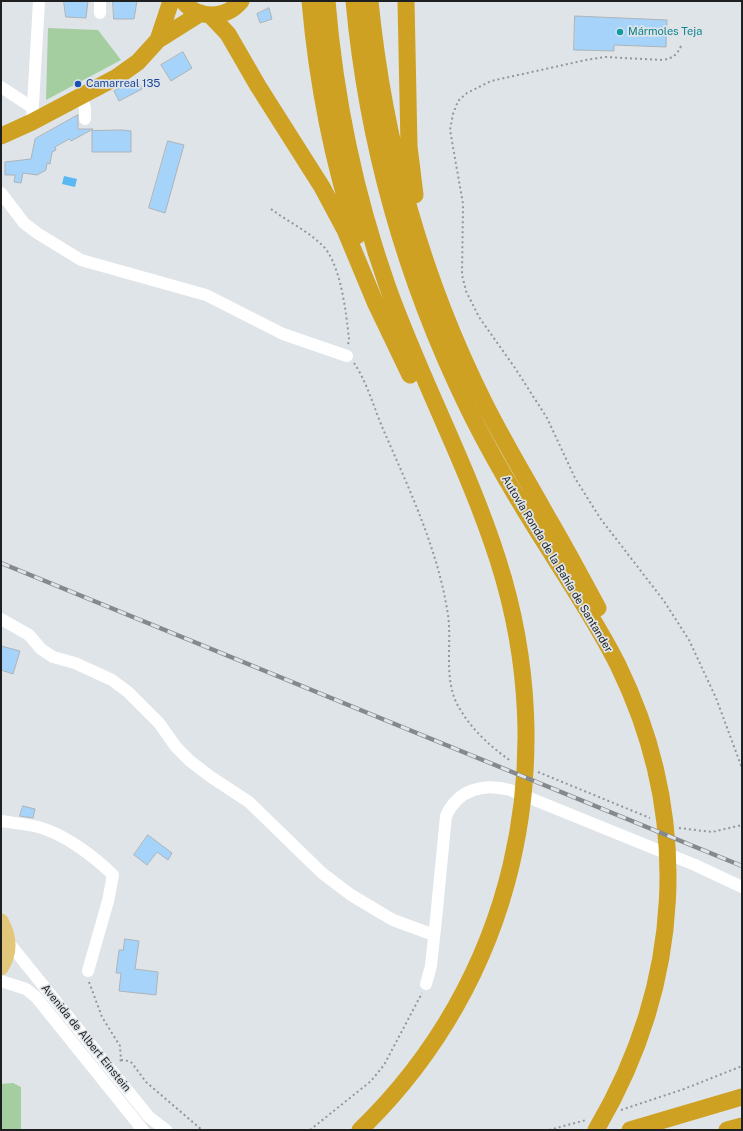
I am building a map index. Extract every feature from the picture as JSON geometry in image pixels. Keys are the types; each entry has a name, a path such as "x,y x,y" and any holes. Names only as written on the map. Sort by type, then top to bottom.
{"highway":[{"path":"158,40 171,1"},
{"path":"183,1 186,5 205,14 228,34 258,86 322,187 345,230 375,302 400,351 506,586"},
{"path":"1,136 32,115 81,96 127,70 145,55 158,40 205,14 228,12 242,1"},
{"path":"310,1 320,80 336,163 363,255 400,351"},
{"path":"327,1 335,72 344,125 356,178 374,244 413,353 480,510 506,586 522,665 527,749 522,808 514,854 500,907 481,957 444,1030 428,1053 395,1095 360,1130"},
{"name":"Autovía Ronda de la Bahía de Santander","path":"354,1 362,71 379,158 398,230 424,308 456,382 493,455 591,617 618,665 639,715 655,768 664,807 669,865 665,931 657,979 646,1018 627,1071 594,1124"},
{"path":"370,1 379,71 392,143 408,204 436,290 463,358 484,403 615,641 628,670 648,730 655,768"},
{"path":"406,1 407,84 411,166 422,231 436,290"},
{"path":"630,1130 742,1097"},
{"path":"727,1130 742,1126"}],"main road":[{"path":"1,922 6,929 9,943 8,951 1,968"}],"street":[{"path":"32,115 39,1"},
{"path":"1,87 32,115"},
{"path":"81,96 85,108 85,119"},
{"path":"1,193 24,223 37,233 81,260 206,295 283,334 347,356"},
{"path":"1,619 29,635 53,657 92,670 112,680 128,692 159,723 176,747 190,761 249,802 322,873 351,895 386,916 434,936"},
{"path":"426,984 431,966 446,816 454,801 461,795 485,786 497,786 510,790 695,865 742,887"},
{"path":"1,821 39,827 60,836 100,862 113,875 108,901 88,971"},
{"name":"Avenida de Albert Einstein","path":"9,943 149,1116 166,1130"},
{"name":"Avenida de Albert Einstein","path":"1,981 26,989 36,997 143,1130"}],"path":[{"path":"681,46 678,53 672,58 663,60 605,57 491,81 467,93 458,101 453,114 450,130 463,204 462,275 466,291 479,317 515,368 547,418 576,478 600,518 664,601 689,640 716,698 742,768"},
{"path":"271,209 314,239 326,251 343,292 349,339 347,356 355,364 367,390 405,478 438,566 448,616 450,666 452,685 456,700 464,716 480,735 498,752 512,761"},
{"path":"531,769 652,819"},
{"path":"675,827 712,832 742,825"},
{"path":"88,971 88,980 94,1000 102,1017 120,1046 121,1060"},
{"path":"310,1130 371,1081 384,1065 426,984"},
{"path":"110,1068 121,1060 132,1063 146,1082 202,1130"},
{"path":"615,1112 684,1089 742,1066"},
{"path":"549,1130 594,1124"}],"green space":[{"path":"48,28 98,30 121,60 46,100"},
{"path":"13,1083 21,1087 21,1130 1,1130 1,1084"}],"water":[{"path":"64,176 77,179 75,187 62,184"}],"building":[{"path":"64,1 88,1 86,18 66,17"},
{"path":"113,1 137,1 134,19 114,19"},
{"path":"269,8 272,19 260,23 257,14"},
{"name":"Mármoles Teja","path":"575,16 667,20 666,47 614,45 614,51 574,50"},
{"path":"183,52 192,68 171,81 161,65"},
{"path":"137,80 142,89 119,101 114,91"},
{"path":"78,115 78,129 93,129 71,141 69,139 55,147 56,150 52,152 50,164 47,163 46,170 37,175 23,173 21,183 14,182 15,175 5,175 5,162 31,159 35,139"},
{"path":"92,131 131,131 131,152 92,152"},
{"path":"168,141 184,145 165,213 149,208"},
{"path":"1,646 20,651 13,674 1,670"},
{"path":"23,806 35,809 33,818 20,816"},
{"path":"148,835 172,853 168,860 157,852 147,865 134,855"},
{"path":"125,939 139,941 135,969 158,972 156,995 119,991 121,973 116,973 119,950 123,950"}],"railway":[{"path":"1,563 742,866"}],"place":[{"name":"Mármoles Teja","path":"620,32"},
{"name":"Camarreal 135","path":"78,84"}]}
